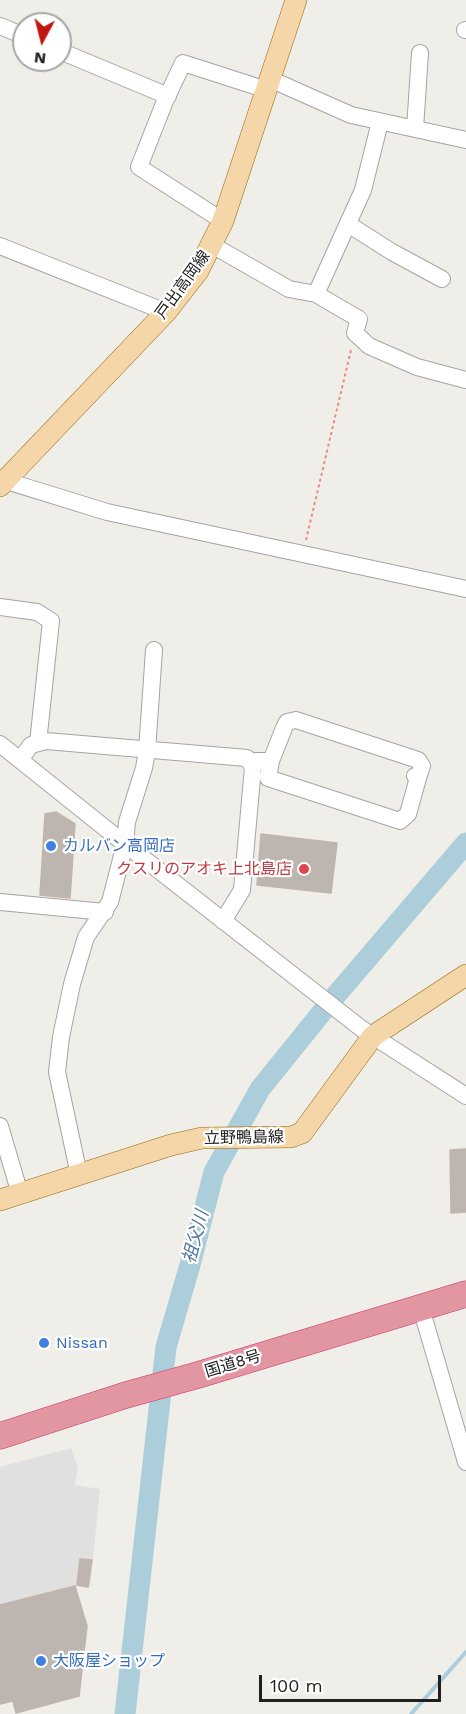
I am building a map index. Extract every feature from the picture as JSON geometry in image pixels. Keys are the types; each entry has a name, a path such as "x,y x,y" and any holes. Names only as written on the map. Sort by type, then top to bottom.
{"highway":[{"name":"国道8号","path":"0,1436 126,1395 466,1294"}],"main road":[{"name":"戸出高岡線","path":"2,482 166,312 198,271 223,221 296,0"},
{"name":"立野鴨島線","path":"0,1200 171,1144 202,1138 291,1137 302,1133 367,1032 466,975"}],"street":[{"path":"415,129 420,53"},
{"path":"72,56 168,96"},
{"path":"223,221 139,167 183,63 269,85 351,116 466,140"},
{"path":"316,294 363,190 380,122"},
{"path":"348,224 392,252 442,279"},
{"path":"212,245 289,289 316,294 359,319 355,333 369,346 417,367 466,380"},
{"path":"0,246 166,312"},
{"path":"2,482 107,512 466,589"},
{"path":"0,607 37,612 51,621 52,654 38,743"},
{"path":"79,1175 57,1072 61,1037 72,984 86,937 110,902 125,844 127,822 144,768 147,751 151,659"},
{"path":"296,720 418,760 422,766 416,777 408,814 400,821 268,778 271,761 287,722 296,720"},
{"path":"20,760 31,745 46,741 246,758 254,767 242,890 223,921"},
{"path":"0,744 367,1032 466,1096"},
{"path":"251,763 271,761"},
{"path":"0,902 105,912"},
{"path":"0,1126 20,1194"},
{"path":"422,1308 466,1462"}],"path":[{"path":"303,554 355,333"}],"shaded area":[{"path":"71,1448 78,1468 75,1485 100,1489 90,1588 75,1586 0,1605 0,1467"}],"building":[{"path":"56,812 75,824 70,898 40,895 45,814"},
{"path":"261,834 337,843 331,893 257,885"},
{"path":"466,1149 466,1212 451,1213 450,1150"},
{"path":"80,1559 92,1560 88,1587 77,1585"},
{"name":"大阪屋ショップ","path":"75,1586 87,1626 79,1696 16,1713 13,1701 0,1704 0,1605"}],"waterway":[{"name":"祖父川","path":"125,1714 166,1347 214,1172 260,1089 331,1001 466,843"},
{"path":"411,1714 466,1652"}],"place":[{"name":"カルバン高岡店","path":"51,846"},
{"name":"クスリのアオキ上北島店","path":"304,869"},
{"name":"Nissan","path":"44,1343"},
{"name":"大阪屋ショップ","path":"41,1661"}]}
